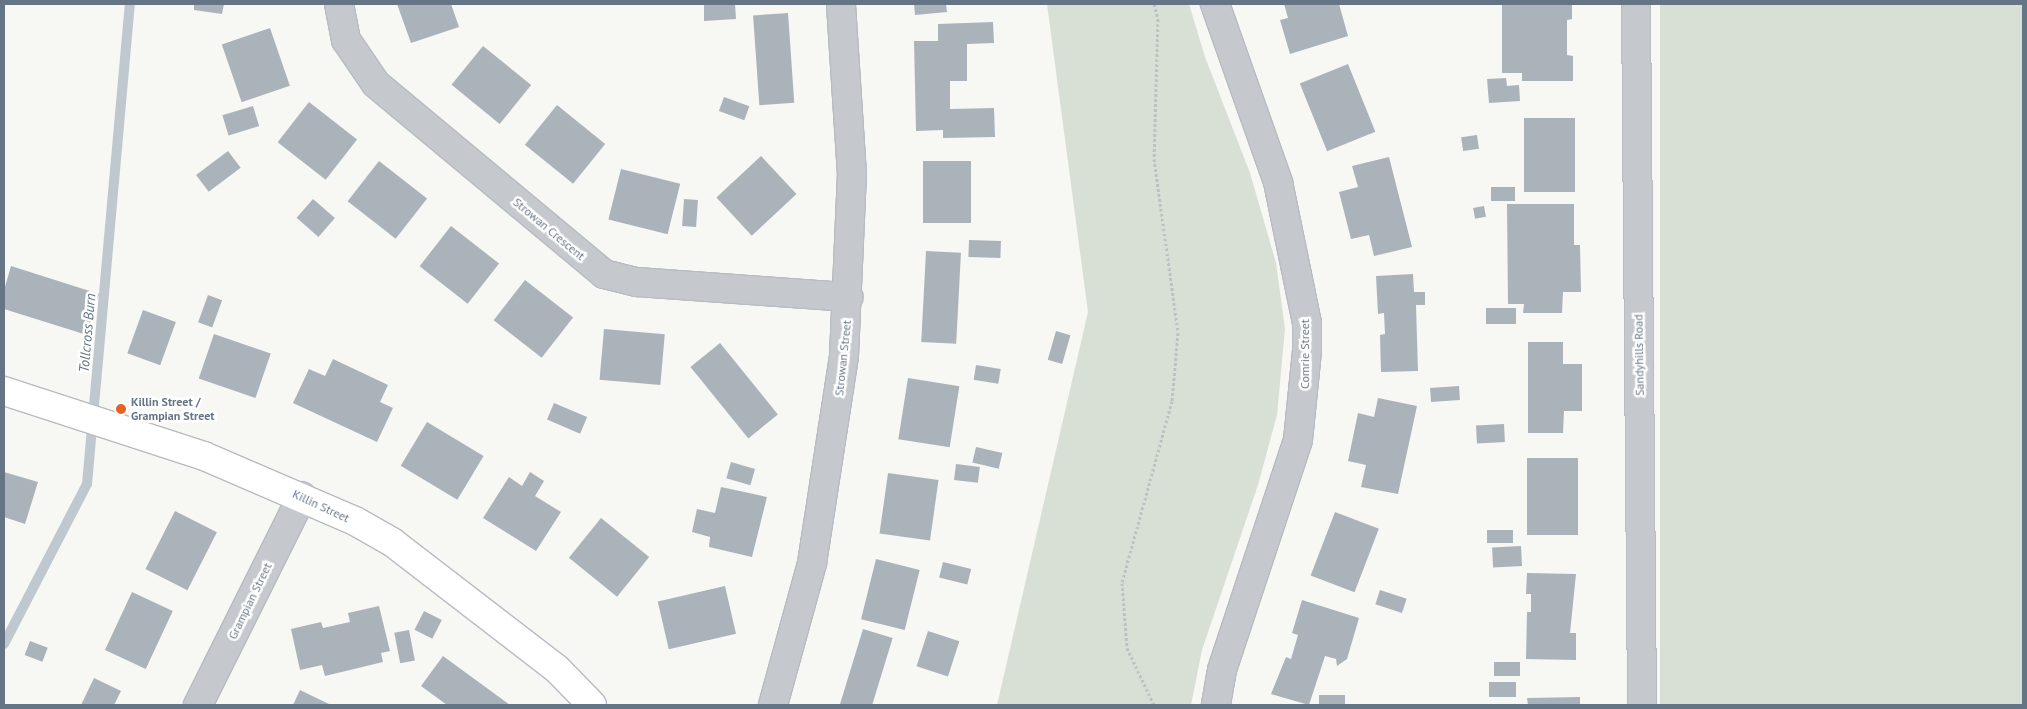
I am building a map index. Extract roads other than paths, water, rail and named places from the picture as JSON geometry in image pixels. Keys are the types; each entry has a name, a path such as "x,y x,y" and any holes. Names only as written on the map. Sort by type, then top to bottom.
{"main road":[{"name":"Killin Street","path":"4,391 120,427 302,496 392,542 557,669 592,705"}],"street":[{"name":"Strowan Crescent","path":"339,4 346,40 376,84 604,274 637,282 848,296"},
{"name":"Strowan Street","path":"773,705 814,553 831,460 848,296 852,175 841,4"},
{"name":"Comrie Street","path":"1215,4 1278,182 1307,323 1307,352 1298,440 1222,670 1216,705"},
{"name":"Sandyhills Road","path":"1636,4 1642,705"},
{"name":"Grampian Street","path":"198,705 302,496"}],"waterway":[{"name":"Tollcross Burn","path":"4,644 87,484 130,4"}],"place":[{"name":"Killin Street / Grampian Street","path":"121,409"}]}
